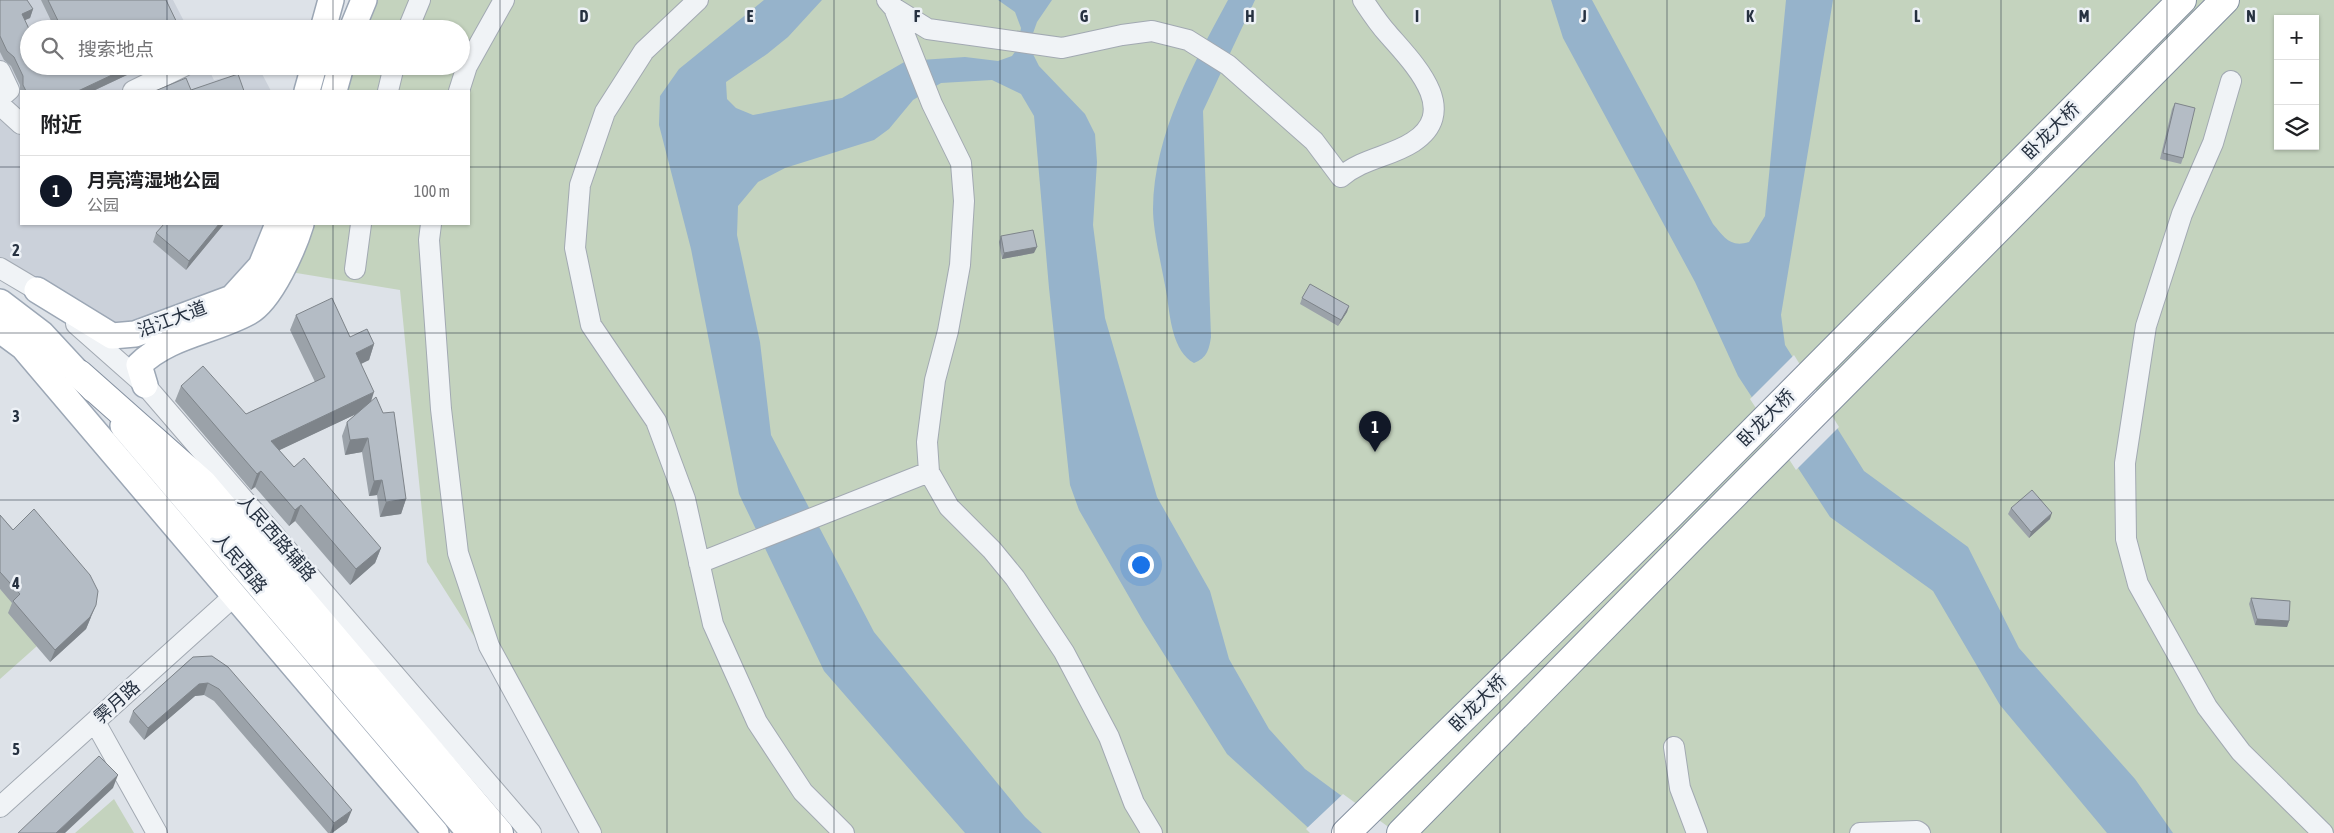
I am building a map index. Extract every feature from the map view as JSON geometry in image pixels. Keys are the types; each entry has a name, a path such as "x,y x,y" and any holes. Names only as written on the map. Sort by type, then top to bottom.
{"highway":[{"name":"卧龙大桥","path":"1346,833 1670,515 2182,0"},
{"name":"卧龙大桥","path":"1401,833 1700,528 2225,0"},
{"path":"79,374 202,484 499,833"}],"main road":[{"path":"325,20 331,0"},
{"path":"356,20 364,0"},
{"path":"307,90 311,75"},
{"path":"334,90 338,75"},
{"name":"沿江大道","path":"37,290 112,336 135,334 232,298 261,266 278,225"},
{"name":"沿江大道","path":"146,385 139,365 152,352 251,311 277,281 301,225"},
{"name":"人民西路","path":"0,302 42,334 79,374 470,833"},
{"name":"人民西路","path":"0,330 23,347 433,832"}],"street":[{"path":"412,20 420,0"},
{"path":"470,61 504,0"},
{"path":"698,0 644,51 605,112 580,185 575,248 591,325 656,421 685,499 713,624 757,722 803,792 844,833"},
{"path":"890,4 928,29 1062,48 1122,35 1152,31 1188,40 1228,65 1314,141 1341,176 1368,160 1402,148 1426,131 1433,116 1433,98 1425,79 1377,21 1363,0"},
{"path":"890,4 914,54 932,104 961,163 964,202 960,265 948,331 935,380 926,442 929,472 949,508 992,550 1015,578 1064,652 1109,737 1134,803 1152,833"},
{"path":"0,71 9,90 0,98"},
{"path":"135,90 166,75"},
{"path":"388,90 392,75"},
{"path":"459,90 464,75"},
{"path":"2231,81 2213,143 2182,214 2146,326 2126,462 2126,539 2138,584 2207,707 2242,752 2323,833"},
{"path":"0,105 20,123"},
{"path":"355,269 361,225"},
{"path":"431,225 429,240 441,409 458,554 489,646 585,829"},
{"name":"人民西路辅路","path":"0,268 37,290 146,385 531,833"},
{"path":"699,562 929,472"},
{"name":"霁月路","path":"0,807 234,596"},
{"path":"95,722 157,833"},
{"path":"1674,747 1680,788 1697,833"},
{"path":"1860,833 1917,831 1920,833"}],"shaded area":[{"path":"0,0 173,0 183,20 20,20 20,75 212,75 214,80 237,75 263,75 270,90 20,90 20,225 277,225 232,298 135,334 0,268"}],"green space":[{"path":"357,0 2334,0 2334,833 591,833 543,745 427,562 400,290 272,269 286,225 470,225 470,90 328,90 333,75 470,75 470,20 351,20"},
{"path":"0,589 4,593 9,589 37,646 0,679"},
{"path":"114,799 134,833 75,833"}],"water":[{"path":"764,0 822,0 788,37 726,82 727,99 736,108 753,115 842,98 906,61 965,57 998,61 1012,56 1017,49 1021,28 1015,12 998,0 1052,0 1037,22 1032,36 1033,54 1039,66 1085,114 1095,134 1097,162 1093,225 1105,318 1157,497 1210,591 1229,659 1269,729 1305,769 1392,833 1314,833 1227,754 1143,621 1079,510 1070,485 1049,288 1034,116 1021,94 992,80 941,83 913,100 889,129 874,140 785,168 758,182 738,206 737,235 760,342 771,435 874,632 1025,817 1042,833 965,833 824,671 739,494 691,249 659,125 660,96 679,69"},
{"path":"1228,0 1255,0 1203,111 1211,337 1207,353 1202,359 1194,363 1181,351 1171,324 1155,229 1153,209 1155,181 1160,153 1178,100"},
{"path":"1551,0 1592,0 1713,224 1728,240 1737,244 1749,242 1765,216 1786,0 1833,0 1781,315 1785,345 1864,471 1968,547 2019,648 2135,779 2173,833 2107,833 2000,705 1933,591 1830,517 1738,376 1695,282 1563,38"}],"pier":[{"path":"1794,355 1839,427 1796,470 1750,399"},
{"path":"1343,794 1395,833 1310,833 1306,829"}],"building":[{"path":"0,0 27,0 33,9 22,14 25,20 20,20 20,70 14,57 7,51 0,36"},
{"path":"48,0 166,0 176,20 58,20"},
{"path":"112,75 80,90 26,90 23,85 23,76"},
{"path":"238,75 244,90 191,90"},
{"path":"186,78 191,90 157,90"},
{"path":"2175,103 2195,108 2183,158 2163,153"},
{"path":"163,225 218,225 189,261 156,233"},
{"path":"1033,230 1037,247 1004,253 1001,236"},
{"path":"1310,284 1349,306 1341,320 1302,298"},
{"path":"332,298 350,337 367,329 374,344 356,353 374,392 271,441 294,467 304,458 381,548 356,569 301,505 295,510 261,471 257,474 181,386 203,366 246,414 325,377 296,315"},
{"path":"376,397 383,413 394,412 406,499 386,502 382,480 374,481 368,438 350,440 347,422"},
{"path":"2032,490 2052,513 2031,532 2011,508"},
{"path":"34,509 90,575 98,591 96,605 90,617 55,650 13,601 20,594 0,572 0,515 13,530"},
{"path":"2251,598 2290,601 2289,621 2257,619"},
{"path":"212,656 228,667 352,810 334,823 219,689 208,683 199,684 148,728 133,711 193,657"},
{"path":"99,756 118,775 56,833 18,833"}],"place":[{"name":"月亮湾湿地公园","path":"1375,452"}]}
